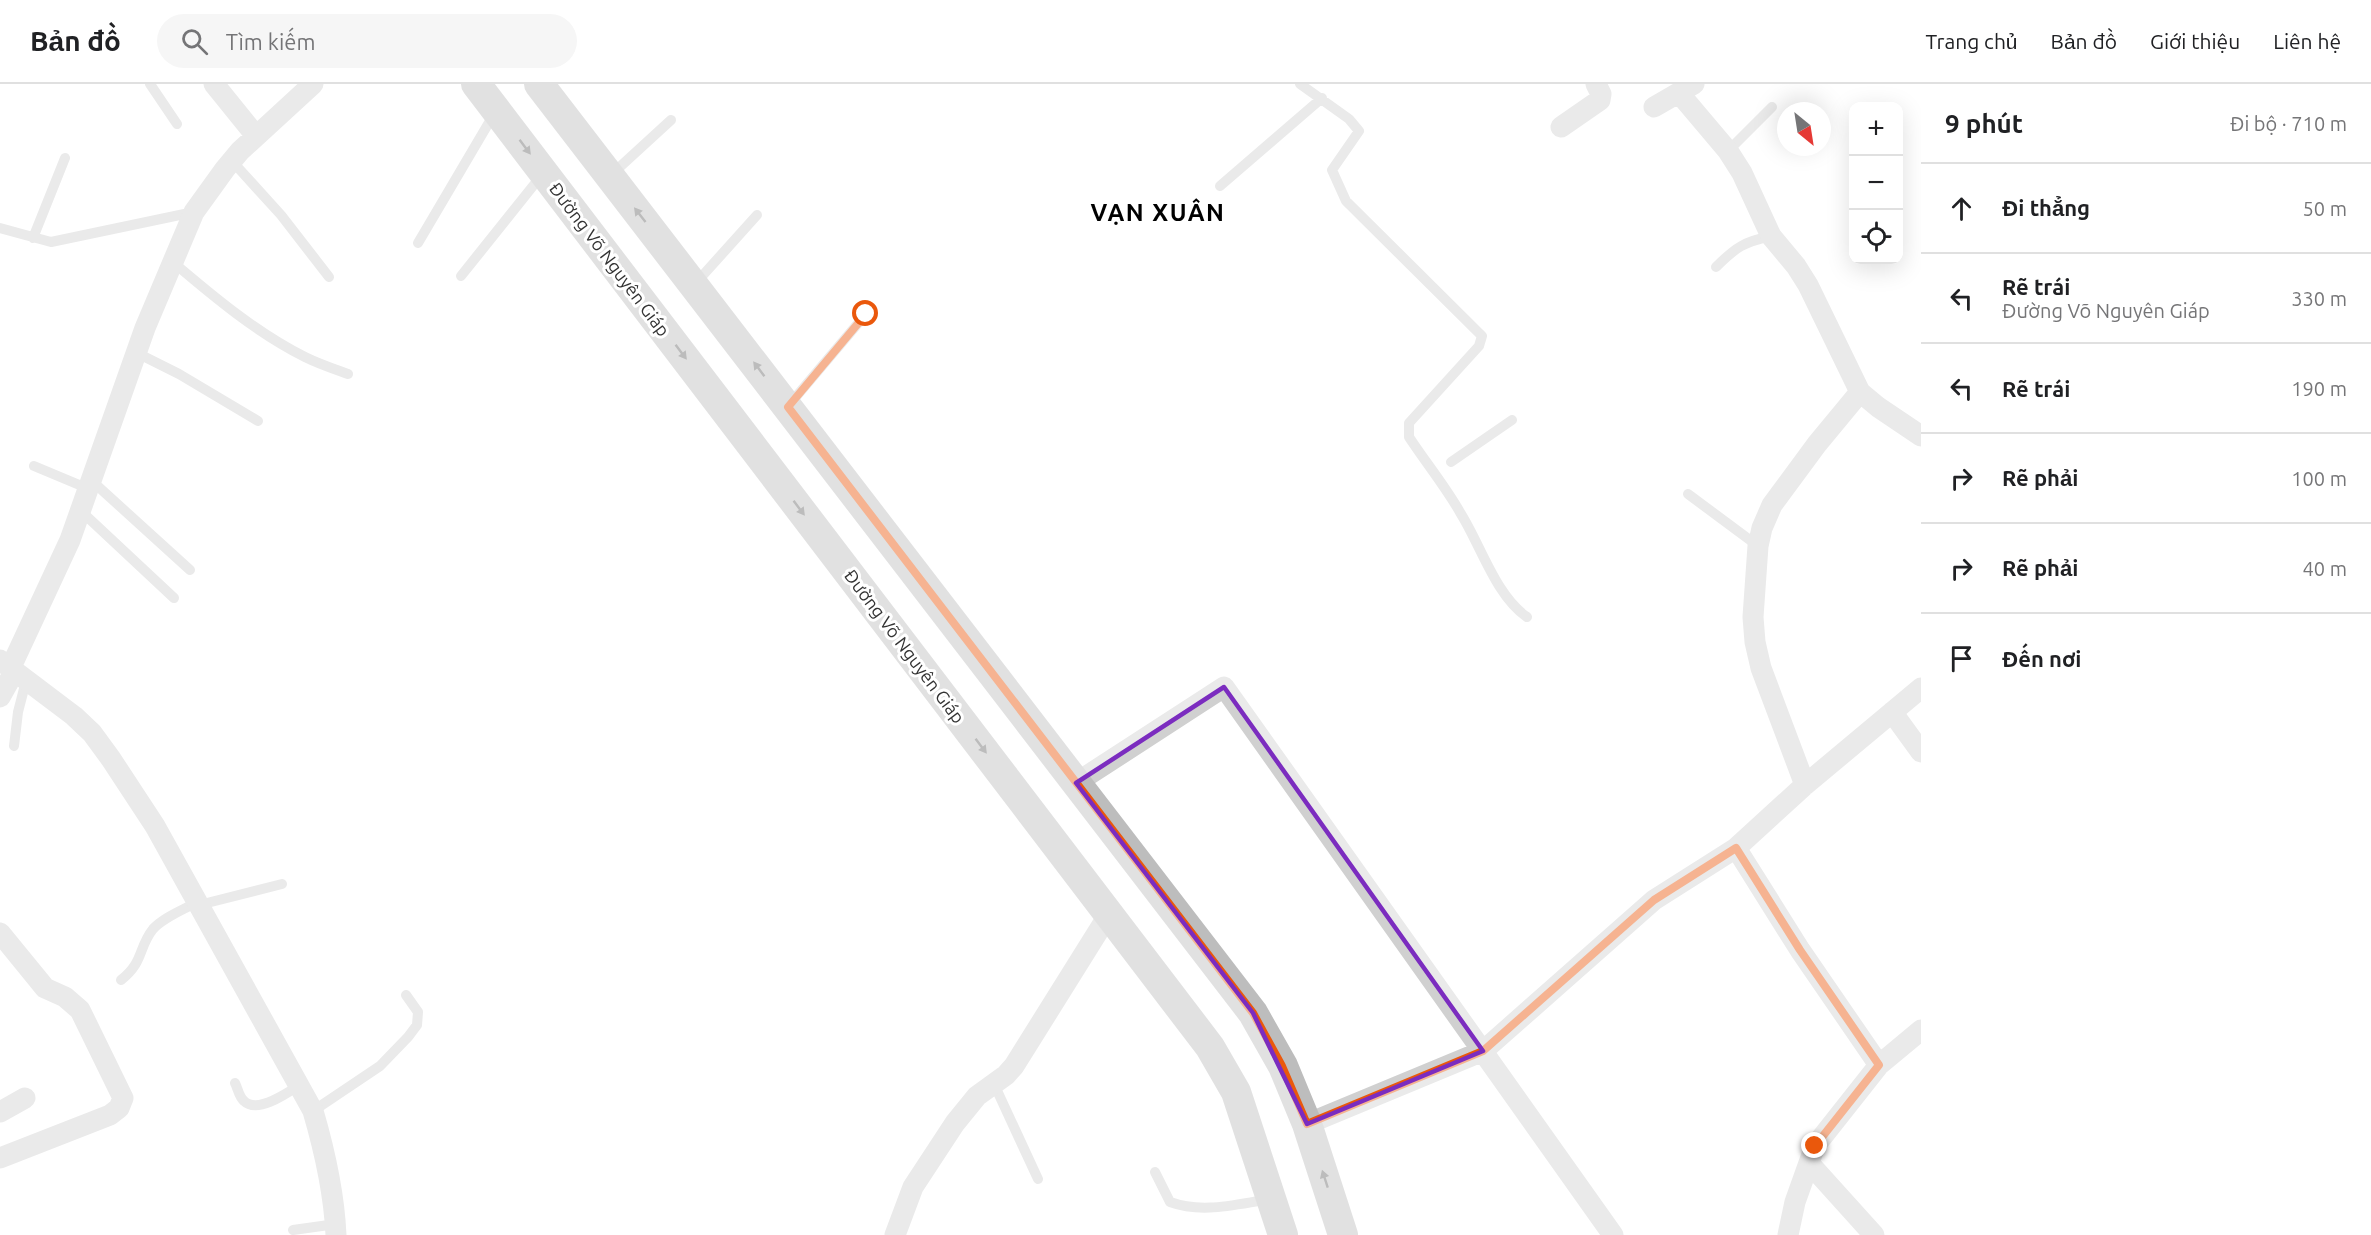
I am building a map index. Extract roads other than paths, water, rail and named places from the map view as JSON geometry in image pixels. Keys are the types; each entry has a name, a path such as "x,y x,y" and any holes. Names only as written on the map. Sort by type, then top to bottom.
{"main road":[{"name":"Đường Võ Nguyên Giáp","path":"476,84 1210,1047 1236,1092 1283,1235"},
{"path":"539,84 1253,1013 1282,1066 1307,1124 1343,1235"}],"street":[{"path":"214,84 256,136"},
{"path":"0,697 81,511 137,352 194,212 232,160 313,84"},
{"path":"1562,127 1600,100 1601,94 1596,84"},
{"path":"1654,107 1687,89 1743,173 1772,236 1808,285 1860,392 1921,436"},
{"path":"1805,785 1761,668 1755,642 1753,617 1758,546 1762,528 1772,505 1817,444 1860,392"},
{"path":"12,670 74,716 92,733 155,826 313,1111 325,1153 336,1229"},
{"path":"1076,783 1224,687 1613,1235"},
{"path":"1307,1124 1483,1051 1654,900 1736,848 1805,785 1921,688"},
{"path":"1892,712 1921,752"},
{"path":"1736,848 1800,950 1879,1065"},
{"path":"895,1235 913,1187 919,1178 977,1096 1014,1066 1109,914"},
{"path":"0,933 45,987 71,1000 80,1010 123,1098 119,1108 110,1115 0,1158"},
{"path":"1788,1235 1795,1202 1815,1146 1879,1065 1921,1030"},
{"path":"0,1112 25,1098"},
{"path":"1809,1163 1874,1235"}],"lane":[{"path":"150,84 177,124"},
{"path":"1300,84 1349,119 1359,131 1332,170 1346,201 1482,336 1479,346 1408,423 1409,438 1436,472 1452,498 1506,597 1514,608 1527,617"},
{"path":"1220,186 1322,98"},
{"path":"1728,151 1772,107"},
{"path":"418,243 496,110"},
{"path":"610,176 671,120"},
{"path":"33,238 65,158"},
{"path":"232,160 281,215 329,277"},
{"path":"461,276 544,172"},
{"path":"0,228 51,242 194,212"},
{"path":"694,285 757,215"},
{"path":"1716,267 1734,248 1747,241 1772,236"},
{"path":"174,263 221,303 271,337 305,357 348,374"},
{"path":"788,407 866,314"},
{"path":"137,352 258,421"},
{"path":"1451,462 1512,420"},
{"path":"34,466 91,485 190,570"},
{"path":"1688,494 1758,546"},
{"path":"81,511 174,598"},
{"path":"12,670 18,712 14,746"},
{"path":"121,980 133,971 147,938 160,922 198,903 282,884"},
{"path":"313,1111 380,1066 408,1037 417,1025 418,1012 406,995"},
{"path":"235,1083 241,1100 255,1105 277,1100 298,1086"},
{"path":"994,1084 1038,1179"},
{"path":"1155,1172 1170,1202 1187,1208 1205,1209 1271,1199"},
{"path":"293,1230 336,1229"}],"district":[{"name":"VẠN XUÂN","path":"1158,212"}]}
